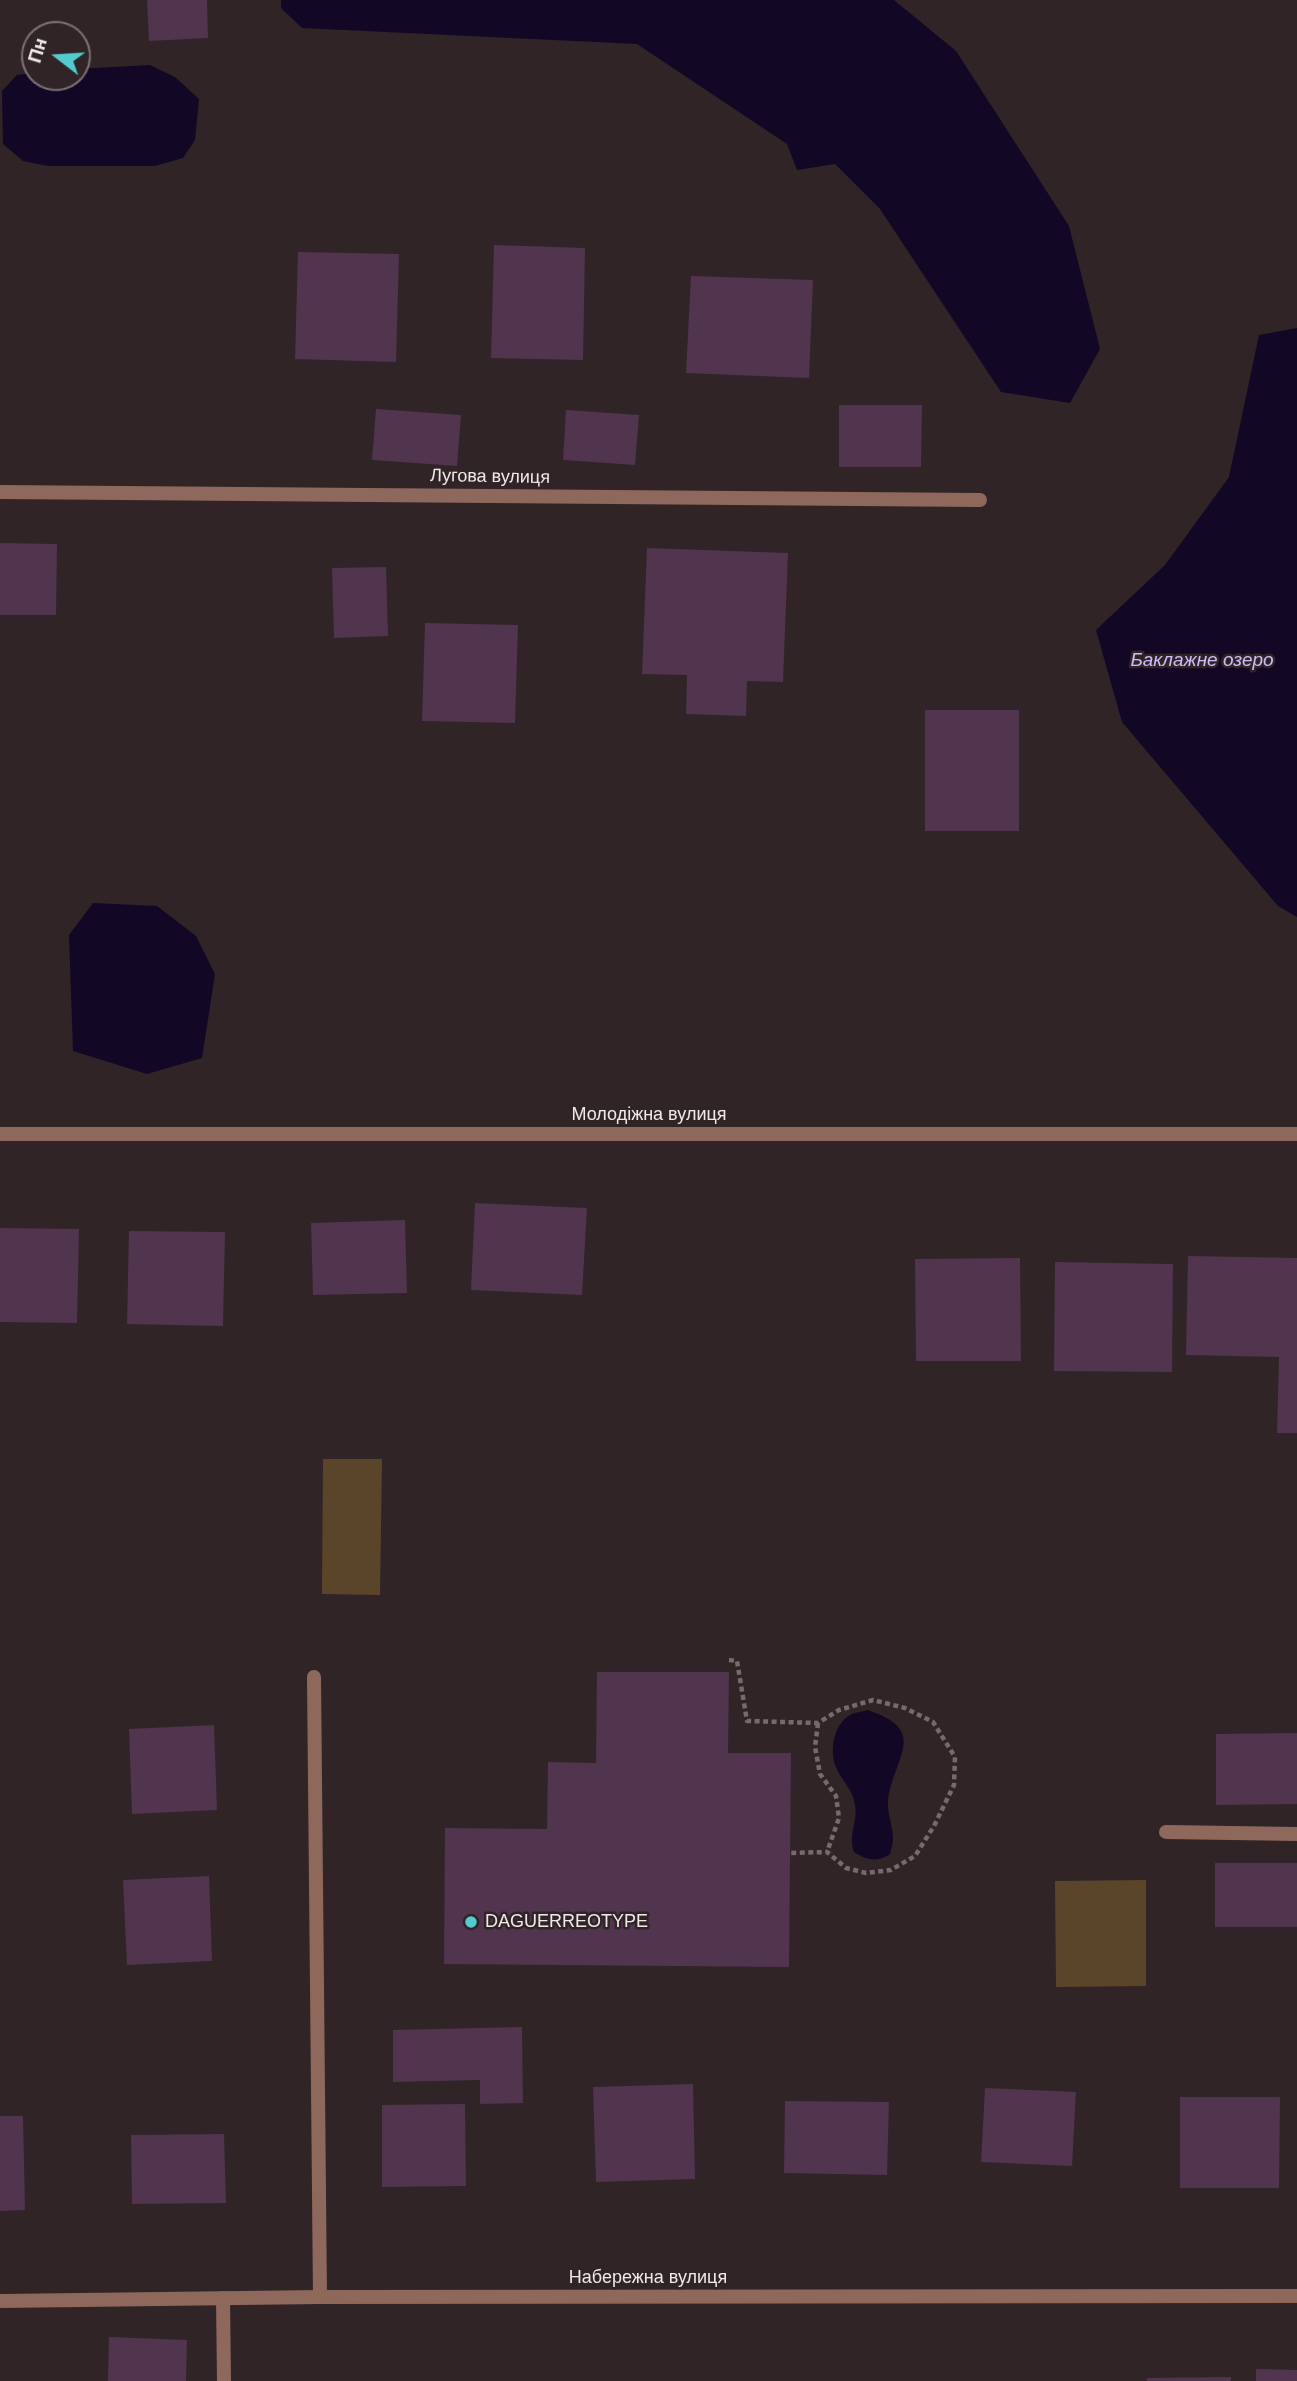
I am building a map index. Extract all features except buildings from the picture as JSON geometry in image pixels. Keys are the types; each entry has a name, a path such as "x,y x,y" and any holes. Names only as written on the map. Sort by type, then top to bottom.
{"street":[{"name":"Лугова вулиця","path":"0,492 981,500"},
{"name":"Молодіжна вулиця","path":"0,1133 1297,1134"},
{"path":"314,1676 320,2297"},
{"path":"1166,1832 1297,1834"},
{"name":"Набережна вулиця","path":"0,2301 320,2297 1297,2296"},
{"path":"223,2298 224,2381"}],"path":[{"path":"729,1660 737,1661 747,1721 818,1723 839,1710 873,1700 905,1708 933,1721 955,1757 954,1785 934,1826 915,1856 891,1870 866,1873 846,1868 827,1852 790,1853"},
{"path":"818,1723 815,1747 820,1774 836,1796 838,1818 827,1852"}],"shaded area":[{"path":"323,1459 382,1459 380,1595 322,1594"},
{"path":"1146,1880 1146,1986 1056,1987 1055,1881"}],"water":[{"path":"281,0 894,0 956,51 1069,226 1100,349 1070,403 1001,392 880,209 835,164 797,170 787,144 637,44 302,28 281,8"},
{"path":"150,65 175,77 199,99 195,140 183,158 155,166 48,166 23,161 3,144 2,91 17,75 21,75 21,91 91,91 91,68"},
{"name":"Баклажне озеро","path":"1297,328 1297,917 1278,906 1122,722 1096,630 1165,565 1229,477 1259,335"},
{"path":"93,903 157,906 196,936 215,974 202,1058 147,1074 73,1051 69,935"},
{"path":"867,1710 886,1718 898,1727 903,1736 903,1747 888,1801 893,1833 892,1846 890,1854 876,1859 867,1859 854,1852 854,1799 836,1767 833,1753 835,1737 841,1723 852,1714"}],"place":[{"name":"DAGUERREOTYPE","path":"471,1922"}]}
